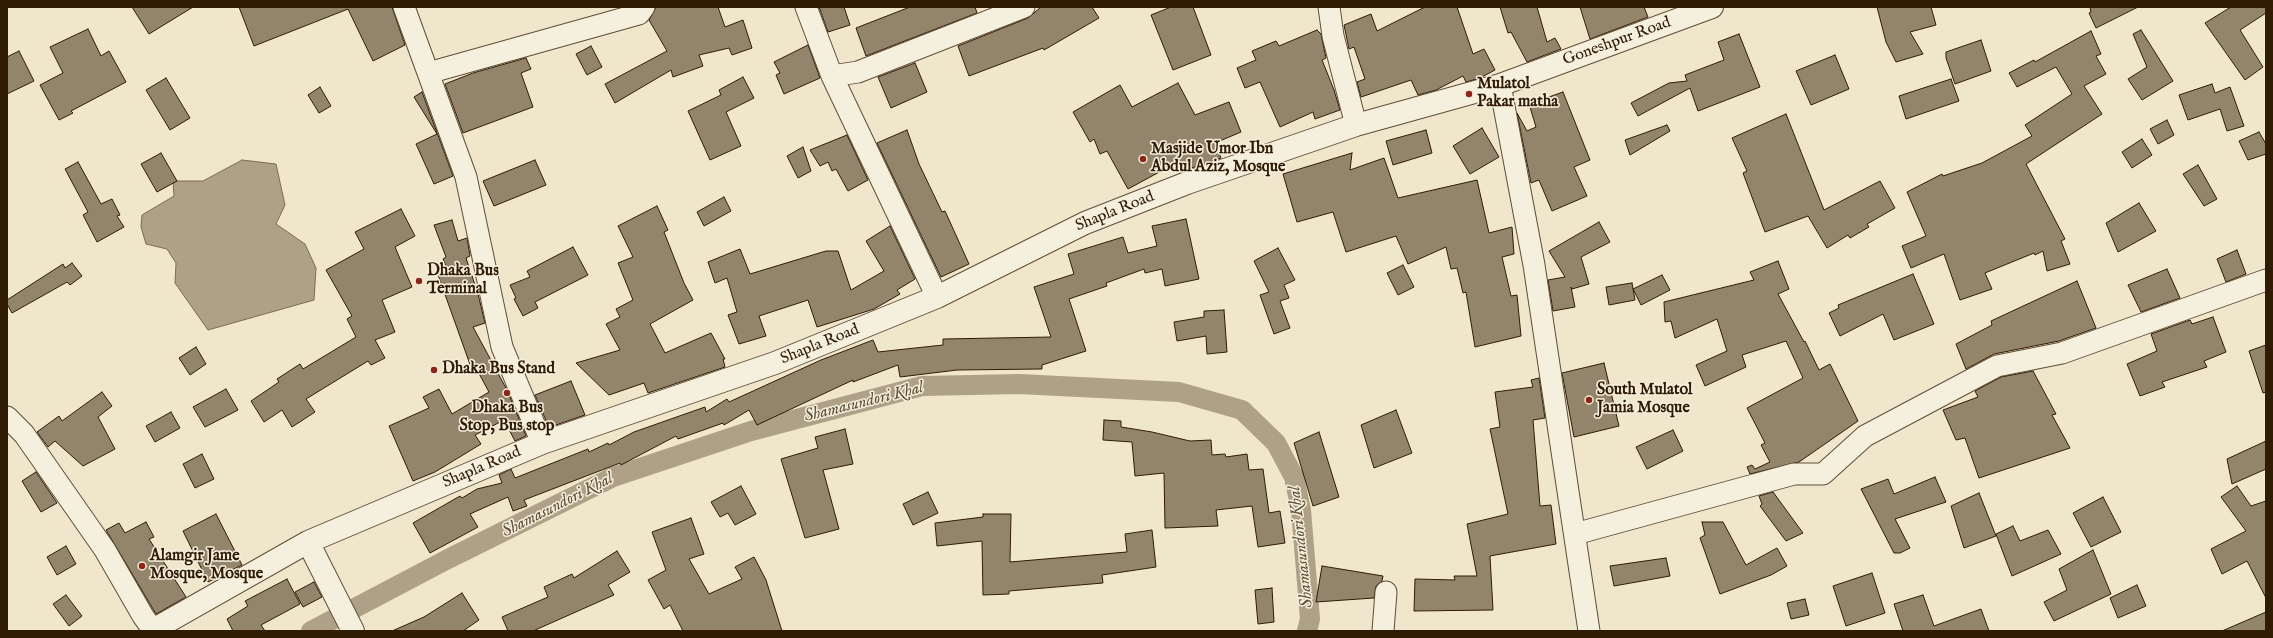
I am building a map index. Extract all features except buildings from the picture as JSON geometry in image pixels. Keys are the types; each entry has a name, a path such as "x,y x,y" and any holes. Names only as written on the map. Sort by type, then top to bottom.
{"street":[{"path":"404,7 466,177 502,347 542,443"},
{"path":"428,73 639,14 644,7"},
{"path":"806,7 832,76 937,297"},
{"path":"832,76 858,72 1024,7"},
{"path":"1330,7 1334,36 1356,124"},
{"name":"Goneshpur Road","path":"1500,85 1712,7"},
{"path":"1500,85 1535,272 1589,631"},
{"name":"Shapla Road","path":"152,630 308,542 542,443 775,363 937,297 1085,223 1187,183 1356,124 1500,85"},
{"path":"1575,534 1794,474 1823,474 1865,436 1997,366 2062,353 2266,280"},
{"path":"7,417 24,434 105,550 152,630"},
{"path":"308,542 353,631"},
{"path":"1383,631 1386,592"}],"shaded area":[{"path":"242,160 276,164 285,205 276,224 305,244 316,268 314,300 208,330 175,283 176,263 167,249 146,244 141,227 142,215 174,196 173,181 203,181"}],"waterway":[{"name":"Shamasundori Khal","path":"311,631 448,559 613,477 751,431 922,386 1019,384 1179,392 1242,410 1276,443 1294,477 1301,510 1310,619 1307,631"}],"place":[{"name":"Mulatol Pakar matha","path":"1469,94"},
{"name":"Masjide Umor Ibn Abdul Aziz, Mosque","path":"1143,159"},
{"name":"Dhaka Bus Terminal","path":"419,281"},
{"name":"Dhaka Bus Stand","path":"434,370"},
{"name":"Dhaka Bus Stop, Bus stop","path":"507,393"},
{"name":"South Mulatol Jamia Mosque","path":"1589,400"},
{"name":"Alamgir Jame Mosque, Mosque","path":"142,566"}]}
